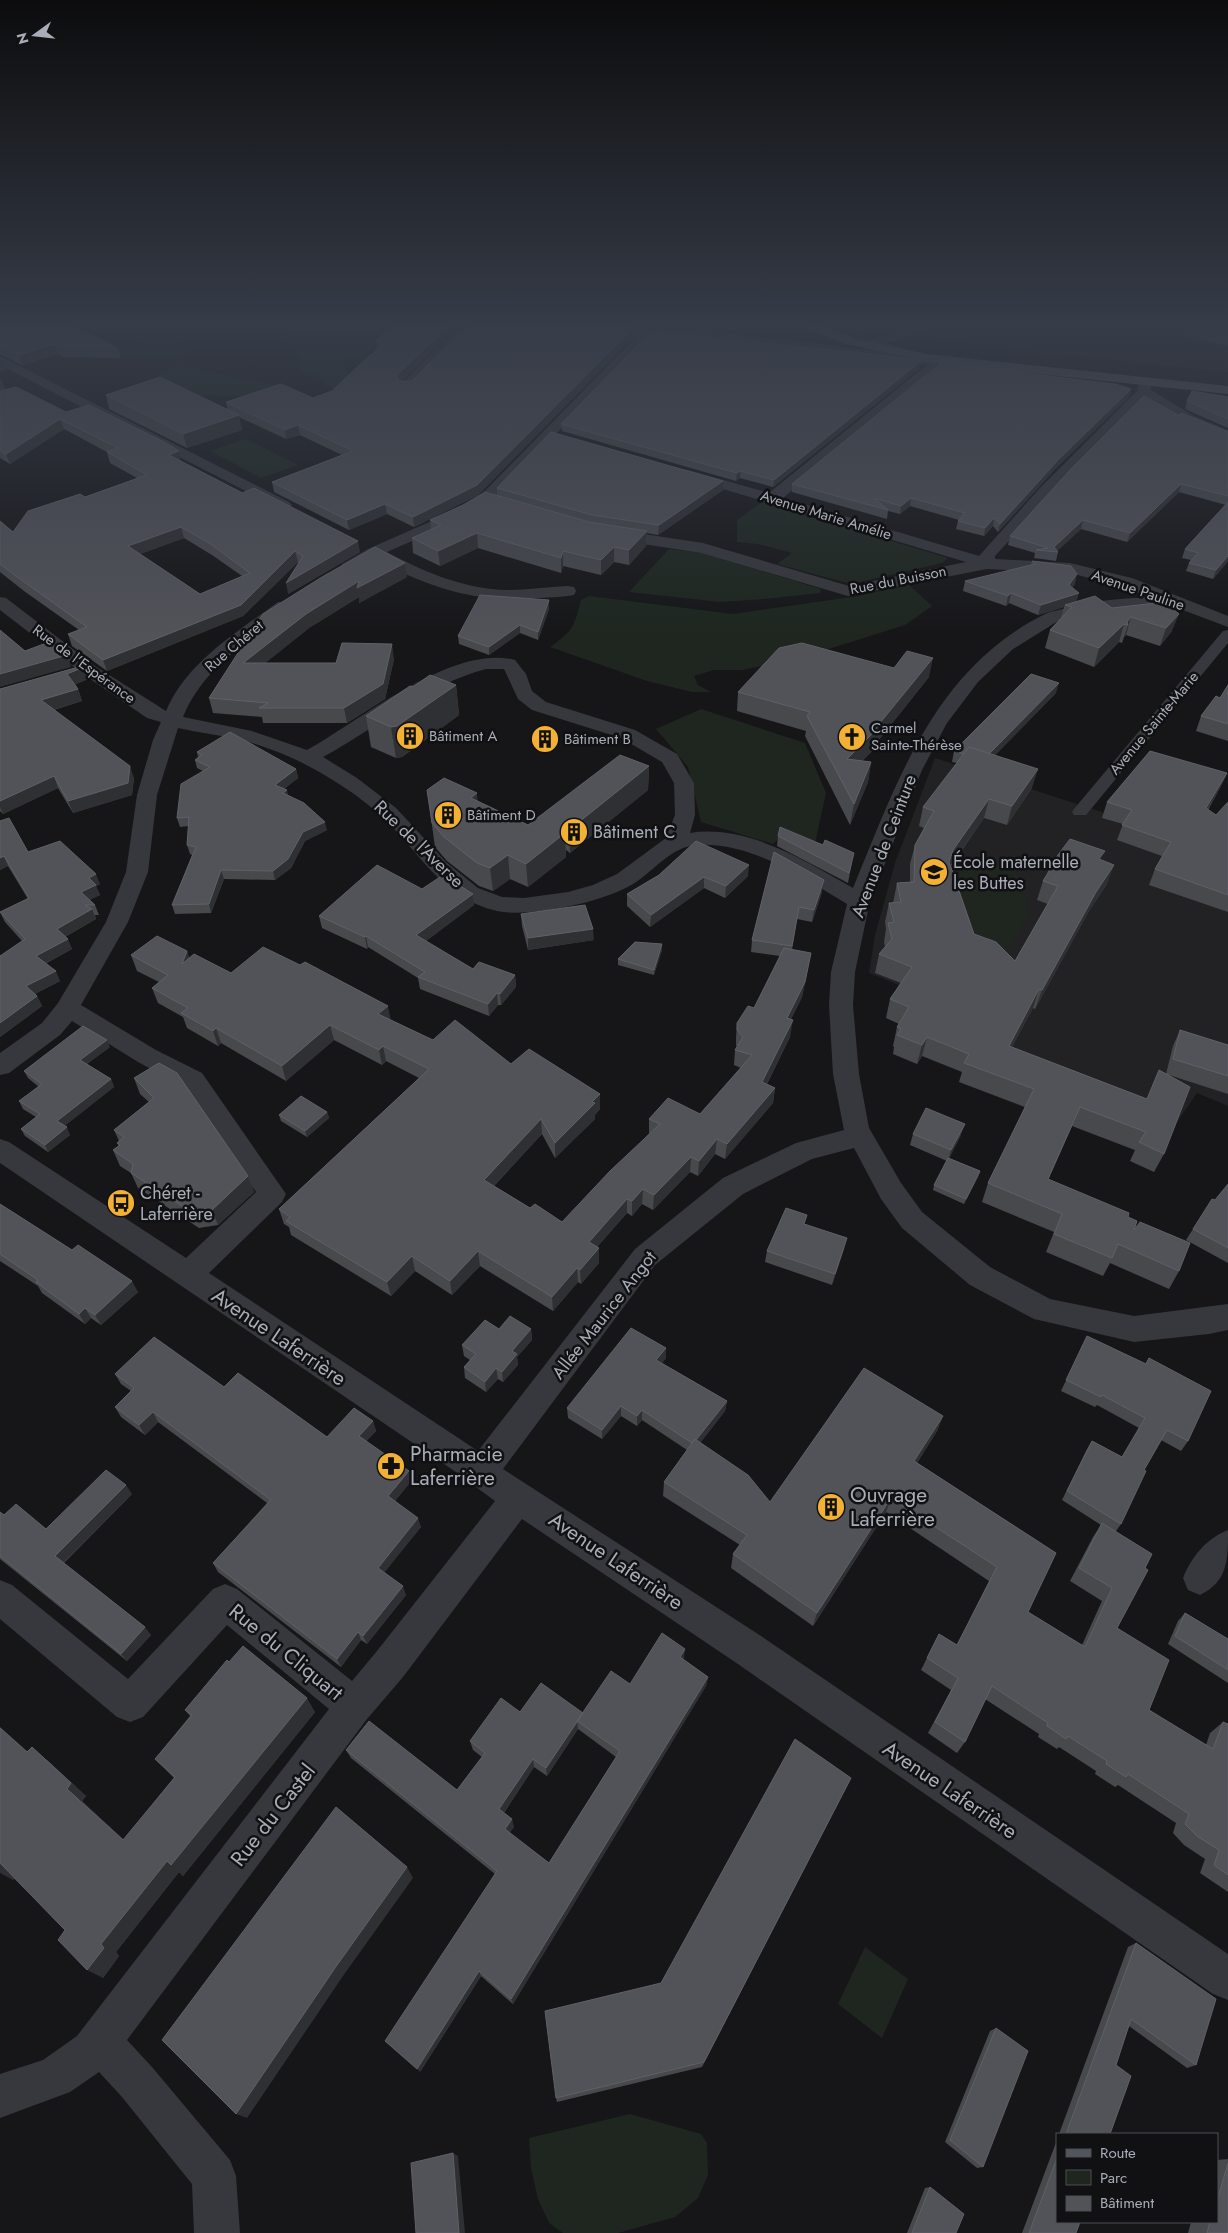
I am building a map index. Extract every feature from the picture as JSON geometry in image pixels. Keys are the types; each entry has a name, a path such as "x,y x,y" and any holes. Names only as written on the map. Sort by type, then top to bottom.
{"street":[{"path":"133,428 297,512"},
{"path":"334,576 366,548 492,502 555,428"},
{"path":"773,498 858,428"},
{"path":"987,564 987,555 1039,495 1103,428"},
{"path":"1212,428 1228,435"},
{"path":"549,434 566,439"},
{"name":"Avenue Marie Amélie","path":"670,469 773,498 987,564"},
{"name":"Rue du Buisson","path":"598,532 703,548 848,591 948,570 987,564"},
{"path":"366,548 423,576 462,589 505,595 568,591"},
{"name":"Avenue Pauline","path":"987,564 1030,565 1092,572 1126,582 1228,622"},
{"name":"Rue Chéret","path":"0,1066 51,1029 68,1009 117,922 137,872 147,794 163,740 171,720 193,682 222,652 278,610 302,596"},
{"name":"Avenue de Ceinture","path":"1174,601 1098,605 1052,617 1007,645 970,678 938,722 912,770 860,901 843,972 841,1005 846,1074 859,1137 891,1191 912,1220 980,1276 1044,1310 1134,1329 1209,1321 1228,1316"},
{"name":"Rue de l'Espérance","path":"0,602 80,673 154,714 171,720"},
{"name":"Avenue Sainte-Marie","path":"1080,812 1228,634"},
{"path":"308,757 329,747 414,691 444,678 489,663 509,664 514,670 521,693 528,700 539,706 628,734 670,758 684,783 686,815 676,841 697,838 730,840 784,858 860,901"},
{"name":"Rue de l'Averse","path":"171,720 245,735 308,757 350,782 389,812 438,867 470,893 499,904 524,905 601,890 625,879 676,841"},
{"path":"68,1009 147,1056 193,1080 272,1194 186,1275"},
{"name":"Allée Maurice Angot","path":"481,1473 646,1257 734,1186 805,1150 859,1137"},
{"name":"Avenue Laferrière","path":"0,1149 464,1459 481,1473 748,1649 915,1766 1228,1979"},
{"name":"Rue du Castel","path":"0,2096 55,2077 92,2052 354,1706 390,1664 518,1496"},
{"path":"1200,1578 1228,1546"},
{"name":"Rue du Cliquart","path":"0,1597 130,1704 225,1601 354,1706"},
{"path":"99,2041 137,2082 214,2176 216,2233"}],"shaded area":[{"path":"935,758 1207,846 1228,865 1228,1106 1197,1093 1171,1131 1134,1150 959,1082 981,1018 869,973 875,935 895,863"}],"green space":[{"path":"246,439 298,465 261,478 210,451"},
{"path":"762,502 948,558 942,563 851,584 777,564 792,553 758,544 737,542 737,520"},
{"path":"669,549 701,553 821,589 820,593 720,602 629,592"},
{"path":"909,585 932,606 905,625 794,660 742,670 714,670 694,676 698,685 711,692 692,692 647,681 550,647 564,637 572,628 581,600 589,596 733,614 852,597"},
{"path":"701,709 805,743 826,793 811,862 781,836 773,844 701,822 688,767 656,729"},
{"path":"971,862 1006,866 1024,879 1028,914 1009,950 991,953 966,943 944,890"},
{"path":"865,1947 908,1979 882,2038 838,2004"},
{"path":"630,2114 701,2134 707,2143 708,2175 698,2198 675,2217 618,2233 563,2233 549,2223 538,2199 531,2168 529,2138"}],"building":[{"path":"0,428 46,428 6,454 0,450"},
{"path":"78,428 136,428 179,451 169,455 242,493 254,488 358,541 286,583 303,556 295,551 241,605 103,660 68,634 87,627 0,564 0,521 13,532 28,511 80,494 85,497 147,475 107,452 118,448","holes":["181,527 209,543 250,573 200,594 128,546"]},
{"path":"172,428 200,428 183,434"},
{"path":"305,428 533,428 477,485 413,517 385,504 347,520 272,482 353,451"},
{"path":"576,428 838,428 774,480 740,471 737,473"},
{"path":"861,428 1091,428 1059,459 1000,524 994,518 985,528 958,521 965,513 911,498 901,506 874,498 888,510 792,484"},
{"path":"1112,428 1219,428 1228,432 1228,496 1181,484 1130,533 1083,520 1054,547 1058,552 1036,550 1048,548 1010,536 1072,468"},
{"path":"551,432 723,481 659,525 592,515 497,488"},
{"path":"485,492 589,522 647,531 629,550 614,547 601,560 563,551 561,558 477,533 438,551 412,538 441,525 430,520 463,505"},
{"path":"1228,502 1228,556 1216,570 1189,563 1198,553 1185,549"},
{"path":"375,547 405,563 357,588 359,581 306,614 243,663 336,663 342,643 392,644 383,684 344,708 259,708 268,703 209,698 263,614"},
{"path":"1032,561 1071,566 1077,574 1069,585 1079,593 1041,605 1011,593 1008,596 965,581 1035,564"},
{"path":"480,595 549,600 538,632 520,625 489,647 458,636"},
{"path":"1095,596 1112,608 1165,602 1179,614 1166,628 1131,617 1127,622 1128,625 1124,624 1099,648 1050,630 1072,607 1065,605"},
{"path":"0,630 25,651 49,642 67,655 0,674"},
{"path":"802,643 894,668 907,651 933,658 875,729 877,729 847,759 871,762 854,804 807,716 810,712 738,692 779,648"},
{"path":"84,667 67,674 78,689 41,700 130,766 128,783 68,801 54,776 0,801 0,689"},
{"path":"1031,674 1059,683 989,754 969,747 964,754 954,751"},
{"path":"430,675 456,685 397,726 391,727 366,716 410,686 413,687"},
{"path":"1228,685 1228,724 1201,716 1216,696 1220,698"},
{"path":"230,732 296,769 275,785 287,790 283,793 304,803 325,822 303,832 288,859 273,871 221,870 209,904 172,905 196,847 187,845 189,817 177,818 181,784 210,767 195,760 202,755 197,752"},
{"path":"969,747 1038,769 1012,806 989,799 953,850 949,862 974,934 996,942 1015,961 1058,886 1043,881 1051,868 1049,867 1070,839 1105,851 1099,859 1114,865 1096,892 1042,990 1039,989 1009,1046 1147,1099 1159,1070 1190,1087 1164,1154 1139,1142 1146,1132 1080,1107 1048,1179 1129,1213 1128,1217 1137,1221 1134,1230 1140,1222 1190,1243 1179,1271 1118,1244 1112,1258 1054,1234 1062,1214 988,1183 1034,1089 964,1063 969,1054 927,1037 922,1045 897,1035 901,1029 897,1027 909,1007 890,999 912,967 879,954 892,939 888,923 894,922 889,903 901,902 897,883 914,882 915,845 934,811 923,807"},
{"path":"1150,751 1227,773 1206,808 1216,815 1228,802 1228,895 1155,869 1171,842 1122,825 1132,810 1107,802"},
{"path":"620,755 649,766 569,830 562,823 565,833 526,864 508,855 490,868 477,863 444,837 432,823 427,790 444,778 477,793 471,798 528,825"},
{"path":"9,818 28,852 60,841 96,874 89,878 96,885 81,892 95,905 85,905 92,909 57,929 68,939 36,956 56,971 26,986 37,996 0,1023 0,956 25,939 0,912 29,898 4,856 0,858 0,821"},
{"path":"780,827 823,845 825,840 854,853 849,873 778,836"},
{"path":"696,841 749,865 726,886 704,877 651,915 627,894 659,875"},
{"path":"774,852 824,880 814,910 799,907 792,946 752,940"},
{"path":"377,865 422,889 443,875 473,894 416,935 473,969 479,962 515,975 500,994 497,993 488,1004 418,977 425,972 366,936 319,916"},
{"path":"585,905 593,929 528,938 521,914"},
{"path":"157,936 187,951 182,964 194,954 231,973 263,947 300,965 305,962 388,1006 378,1014 433,1040 455,1020 511,1064 529,1049 600,1094 592,1102 595,1103 555,1143 541,1119 484,1180 530,1208 535,1204 562,1222 610,1171 660,1124 649,1119 668,1098 700,1114 752,1055 735,1050 743,1037 737,1030 737,1023 748,1006 754,1008 784,948 811,953 805,982 787,1018 793,1020 762,1082 775,1088 727,1144 717,1139 699,1161 691,1157 654,1195 643,1189 632,1201 627,1199 589,1242 599,1248 580,1270 577,1268 552,1297 478,1251 450,1281 412,1256 387,1282 286,1221 290,1217 279,1209 429,1069 383,1046 379,1050 330,1025 282,1066 216,1028 213,1031 181,1013 188,1008 152,988 168,975 131,955"},
{"path":"635,942 662,944 654,970 618,959"},
{"path":"83,1026 107,1040 80,1060 111,1079 57,1121 67,1127 45,1145 21,1129 40,1114 19,1101 42,1084 24,1071"},
{"path":"1180,1030 1228,1045 1228,1076 1173,1059"},
{"path":"159,1063 177,1073 248,1176 212,1210 193,1213 131,1173 133,1164 113,1150 120,1145 117,1143 124,1137 114,1130 154,1098 134,1078"},
{"path":"301,1096 327,1112 305,1131 279,1115"},
{"path":"926,1108 965,1124 951,1150 913,1134"},
{"path":"948,1158 980,1171 966,1199 934,1185"},
{"path":"1228,1184 1228,1248 1193,1229 1212,1199 1215,1200"},
{"path":"0,1204 72,1250 78,1245 132,1281 95,1315 85,1308 79,1314 36,1282 38,1280 0,1254"},
{"path":"786,1208 807,1215 804,1224 847,1238 835,1274 767,1251"},
{"path":"510,1316 531,1329 512,1351 517,1354 502,1372 496,1368 485,1382 464,1367 476,1354 462,1345 485,1320 499,1329"},
{"path":"631,1328 666,1348 656,1360 727,1401 692,1443 642,1410 637,1416 621,1406 602,1430 567,1408"},
{"path":"1087,1336 1146,1364 1149,1358 1211,1391 1188,1441 1167,1430 1144,1470 1146,1471 1121,1524 1067,1491 1092,1441 1122,1457 1145,1418 1102,1395 1101,1397 1066,1380"},
{"path":"154,1337 224,1387 238,1373 327,1437 354,1408 373,1421 359,1436 409,1471 388,1496 418,1518 378,1568 403,1586 363,1636 358,1632 337,1659 213,1563 271,1500 153,1412 139,1425 115,1407 134,1388 115,1374"},
{"path":"864,1368 943,1416 914,1461 1056,1553 1028,1612 1085,1647 1112,1588 1079,1568 1102,1523 1152,1554 1145,1568 1148,1570 1117,1628 1169,1660 1149,1710 1213,1749 1223,1722 1228,1724 1228,1875 1214,1865 1219,1850 1197,1836 1185,1824 1189,1814 1128,1774 1126,1777 1106,1764 1107,1761 1068,1736 1066,1739 1047,1726 1048,1723 992,1686 965,1742 935,1722 958,1678 927,1658 939,1634 957,1645 997,1567 891,1498 817,1613 733,1554 747,1535 664,1482 695,1439 748,1475 770,1502"},
{"path":"106,1470 126,1485 55,1556 145,1627 121,1654 0,1556 0,1512 4,1515 16,1504 46,1529"},
{"path":"1185,1613 1228,1639 1228,1670 1175,1636"},
{"path":"662,1633 685,1649 680,1657 708,1677 511,1999 479,1971 417,2069 385,2041 497,1871 346,1750 369,1721 457,1790 485,1753 470,1741 501,1698 520,1712 541,1683 583,1713 611,1671 630,1684","holes":["577,1721 620,1751 549,1863 505,1829 512,1819 499,1809 533,1759 546,1768"]},
{"path":"243,1646 307,1698 171,1865 167,1861 101,1944 104,1948 87,1970 58,1940 65,1930 0,1863 0,1728 27,1752 32,1747 71,1783 67,1789 123,1840 175,1777 155,1759 192,1715 185,1710 227,1660 229,1662"},
{"path":"795,1739 851,1778 704,2062 556,2098 545,2011 661,1983"},
{"path":"336,1807 407,1867 335,1968 236,2114 162,2040"},
{"path":"1136,1943 1216,1999 1196,2065 1131,2019 1116,2065 1131,2076 1110,2133 1066,2133"},
{"path":"996,2028 1028,2051 983,2167 950,2140"},
{"path":"453,2153 459,2233 416,2233 411,2163"},
{"path":"1056,2161 1056,2223 1080,2223 1076,2233 1029,2233"},
{"path":"1228,2163 1228,2233 1207,2233 1210,2223 1218,2223 1218,2198"},
{"path":"930,2187 964,2214 956,2233 912,2233"}],"place":[{"name":"Bâtiment A","path":"410,736"},
{"name":"Carmel Sainte-Thérèse","path":"852,737"},
{"name":"Bâtiment B","path":"545,739"},
{"name":"Bâtiment D","path":"448,815"},
{"name":"Bâtiment C","path":"574,832"},
{"name":"École maternelle les Buttes","path":"934,872"},
{"name":"Chéret - Laferrière","path":"121,1203"},
{"name":"Pharmacie Laferrière","path":"391,1466"},
{"name":"Ouvrage Laferrière","path":"831,1507"}]}
